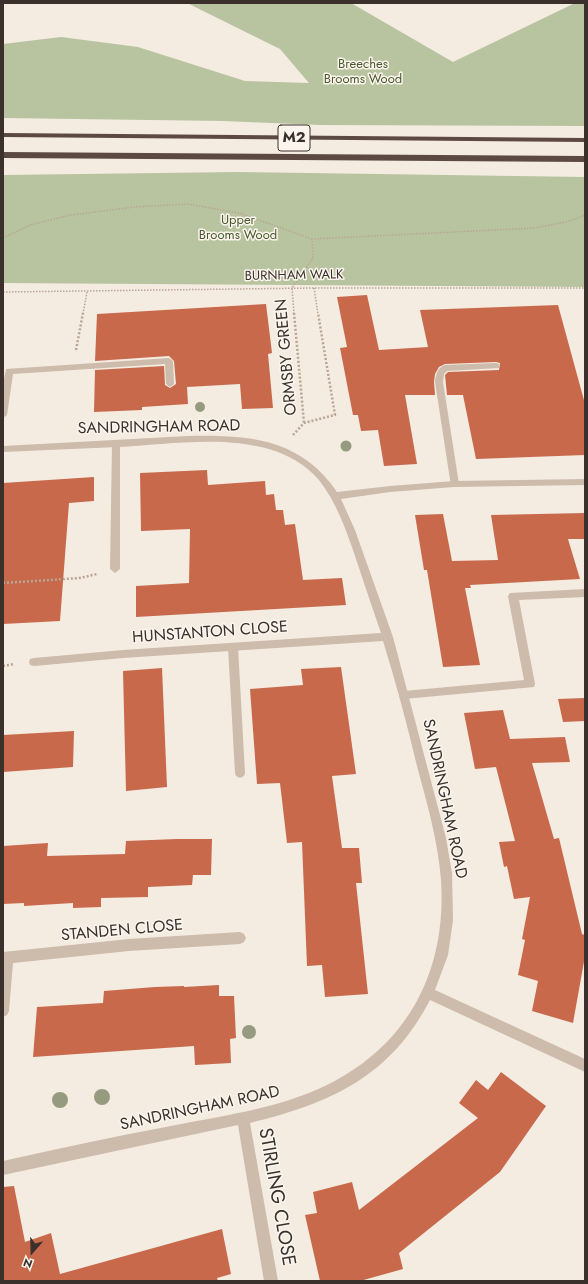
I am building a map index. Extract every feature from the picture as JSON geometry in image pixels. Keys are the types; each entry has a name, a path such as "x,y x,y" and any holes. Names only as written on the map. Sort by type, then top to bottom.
{"highway":[{"name":"M2","path":"3,135 585,140"},
{"name":"M2","path":"3,155 585,159"}],"street":[{"path":"3,416 9,371 169,361 170,384"},
{"path":"454,484 439,382 440,373 444,368 496,366"},
{"name":"SANDRINGHAM ROAD","path":"3,449 224,440 261,444 280,450 306,463 321,478 335,496 349,527 388,637 432,802 444,860 447,891 444,942 438,964 427,992 414,1016 395,1041 374,1063 325,1092 293,1105 243,1119 3,1168"},
{"path":"115,569 116,444"},
{"path":"335,496 390,489 454,484 585,482"},
{"path":"404,695 530,684 514,596 585,593"},
{"name":"HUNSTANTON CLOSE","path":"34,662 388,637"},
{"path":"233,647 240,773"},
{"name":"STANDEN CLOSE","path":"3,1011 5,958 129,945 240,938"},
{"path":"427,992 585,1066"},
{"name":"STIRLING CLOSE","path":"243,1119 271,1281"}],"path":[{"path":"3,238 30,225 72,215 134,207 188,204 239,213 312,239 535,228 570,221 585,215"},
{"path":"292,288 313,258 312,239"},
{"name":"BURNHAM WALK","path":"3,292 292,288 585,288"},
{"name":"ORMSBY GREEN","path":"292,288 304,423"},
{"name":"ORMSBY GREEN","path":"280,450 304,423 335,416 314,288"},
{"path":"73,366 87,292"},
{"path":"3,583 80,578 115,569"}],"green space":[{"name":"Breeches Brooms Wood","path":"187,3 351,3 453,62 575,3 585,3 585,126 320,125 223,121 3,118 3,44 61,37 138,47 245,81 309,83 280,49"},
{"name":"Upper Brooms Wood","path":"238,172 585,177 585,287 3,283 3,175"}],"building":[{"path":"367,295 379,350 428,347 420,310 558,305 585,404 585,455 476,459 463,395 447,395 445,375 448,372 499,370 500,363 445,364 439,367 435,374 435,395 405,395 417,464 384,466 378,430 361,431 358,415 353,415 340,348 347,347 337,297"},
{"path":"266,304 272,353 268,354 273,408 242,409 240,384 187,387 188,404 142,407 142,410 94,412 95,370 164,366 165,385 170,388 176,384 174,361 169,356 95,361 97,314"},
{"path":"207,470 208,485 265,481 266,495 274,494 276,510 283,510 285,525 295,524 303,580 342,578 346,605 136,617 136,586 189,583 190,529 141,531 140,473"},
{"path":"94,477 94,501 69,503 60,621 3,624 3,483"},
{"path":"585,513 585,539 568,539 580,579 470,585 471,588 465,588 480,665 443,667 427,570 424,570 415,515 443,514 452,561 498,560 491,515"},
{"path":"341,667 356,774 332,776 342,848 359,848 362,883 356,883 368,994 325,997 322,965 307,966 302,842 287,843 280,783 257,784 250,689 303,685 301,669"},
{"path":"162,668 167,787 126,791 123,671"},
{"path":"585,698 585,721 563,722 558,699"},
{"path":"503,710 510,739 565,737 570,762 532,763 554,839 559,838 582,934 585,935 585,956 573,1023 532,1011 538,981 518,975 525,940 522,939 530,897 514,899 507,866 504,867 499,842 515,841 496,767 475,769 464,713"},
{"path":"74,731 73,767 3,772 3,735"},
{"path":"212,839 211,875 193,875 192,885 148,887 148,897 101,898 101,907 73,908 73,903 24,906 24,903 3,904 3,846 48,843 47,856 125,854 126,841"},
{"path":"219,985 219,996 234,996 236,1038 230,1039 231,1063 195,1065 194,1046 33,1057 37,1007 103,1003 104,991 155,987"},
{"path":"501,1072 546,1106 500,1172 399,1253 403,1269 360,1281 320,1281 305,1215 317,1213 313,1192 352,1182 359,1210 478,1118 459,1103 476,1080 488,1090"},
{"path":"14,1186 25,1242 51,1233 60,1274 222,1229 231,1274 217,1278 218,1281 3,1281 3,1187"}]}
